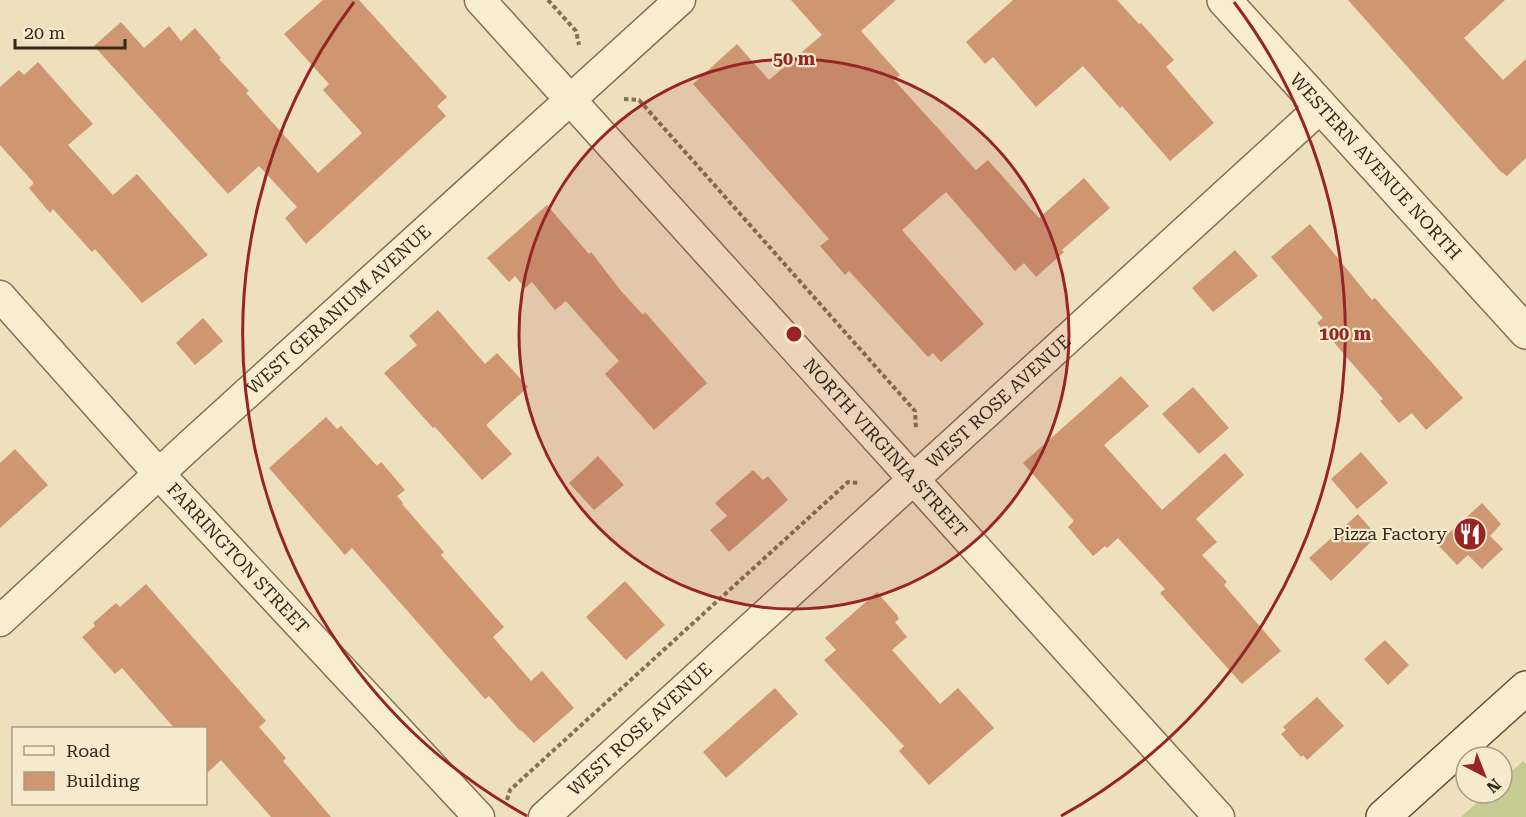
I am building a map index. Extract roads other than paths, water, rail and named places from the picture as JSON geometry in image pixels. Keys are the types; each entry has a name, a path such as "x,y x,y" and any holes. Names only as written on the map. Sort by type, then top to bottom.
{"street":[{"name":"NORTH VIRGINIA STREET","path":"480,0 1219,817"},
{"name":"WEST GERANIUM AVENUE","path":"0,621 680,0"},
{"name":"WESTERN AVENUE NORTH","path":"1224,0 1526,333"},
{"name":"WEST ROSE AVENUE","path":"544,817 1320,108"},
{"name":"FARRINGTON STREET","path":"0,296 159,474 480,817"},
{"path":"1383,817 1526,688"}],"place":[{"name":"Pizza Factory","path":"1470,534"}]}
